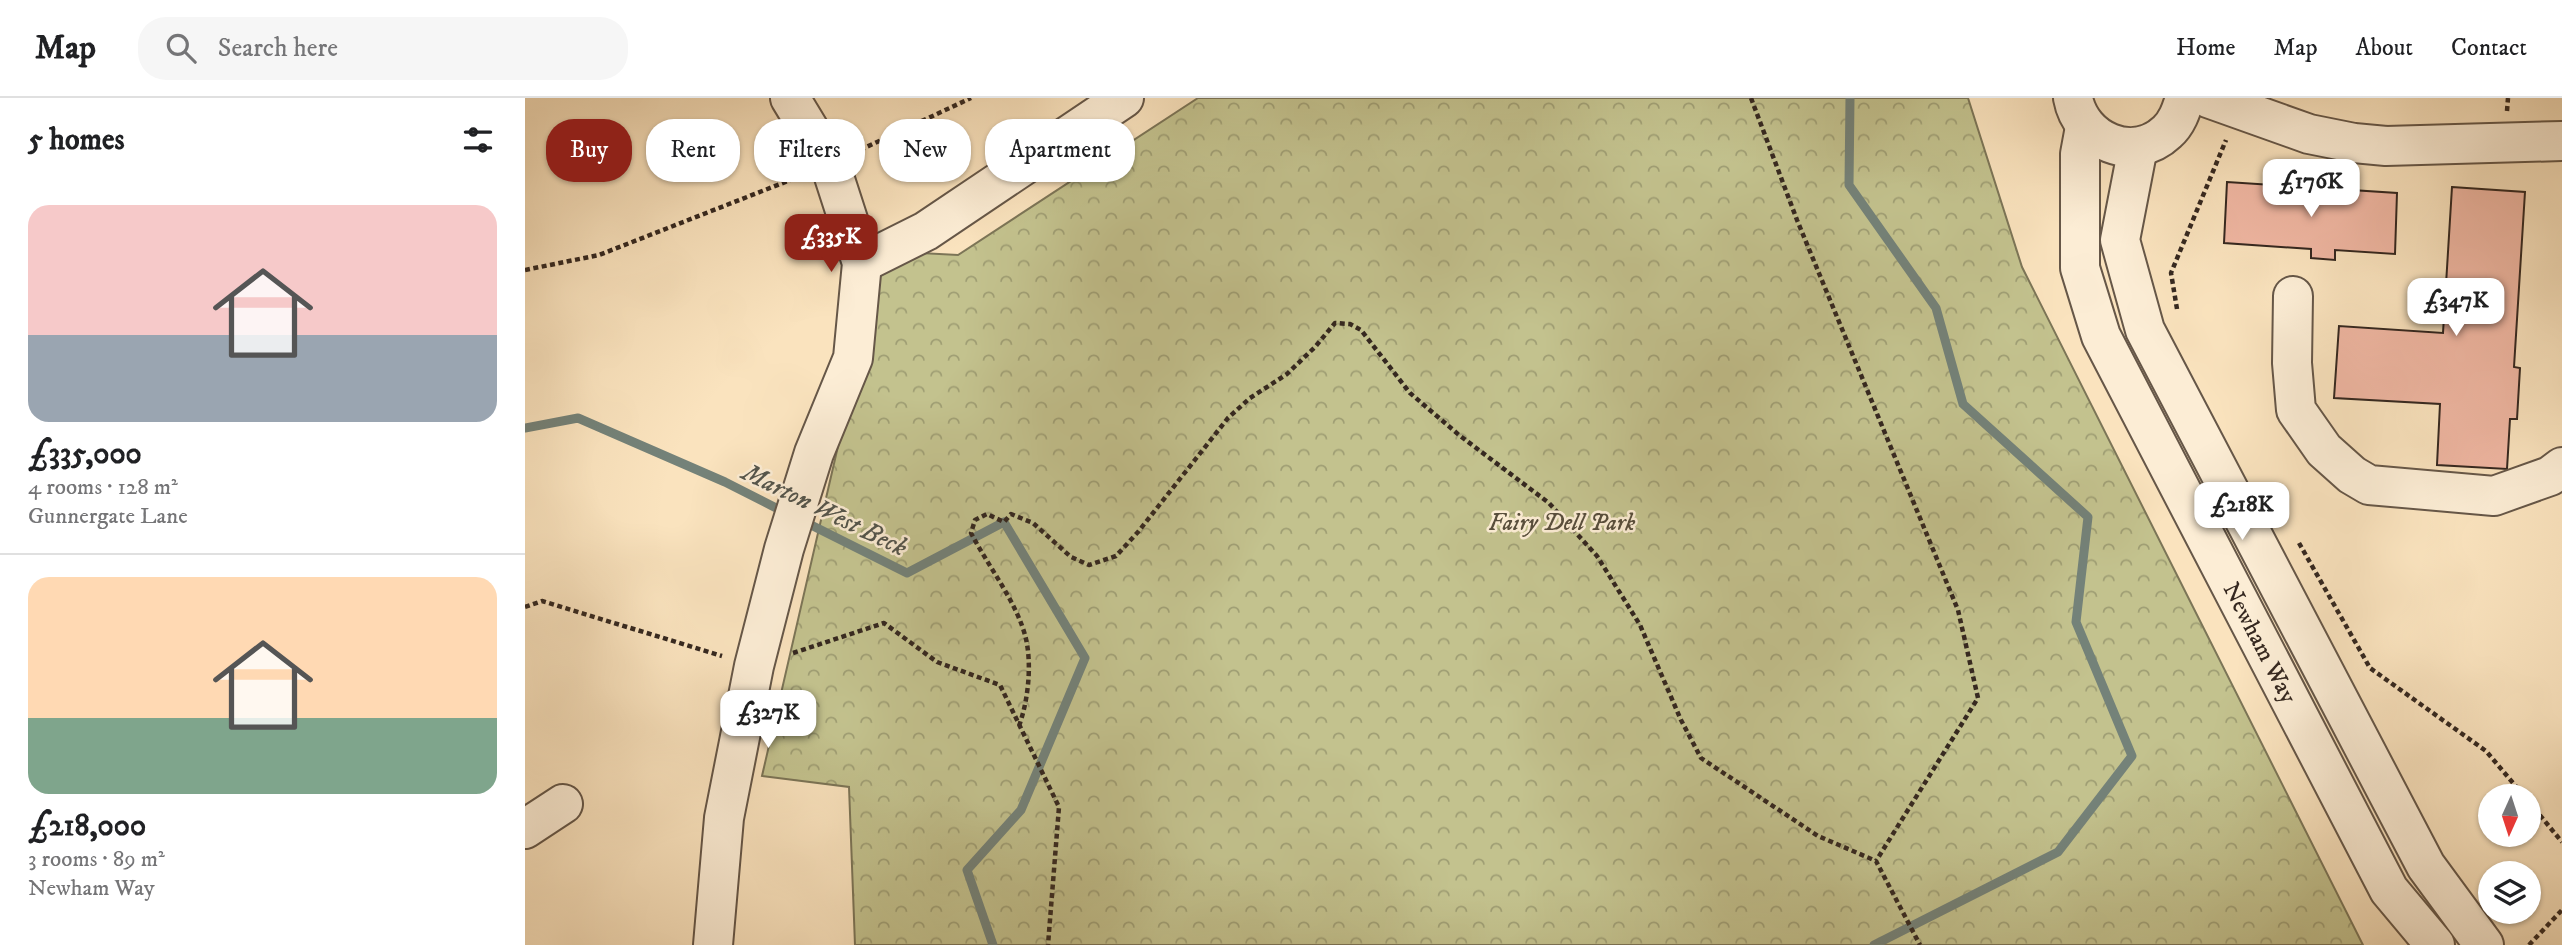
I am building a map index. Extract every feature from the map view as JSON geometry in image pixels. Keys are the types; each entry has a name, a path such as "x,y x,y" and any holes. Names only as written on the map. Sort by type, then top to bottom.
{"street":[{"path":"790,98 803,119"},
{"path":"862,263 926,231 1124,98"},
{"path":"2138,147 2167,132 2179,117 2185,98"},
{"path":"2209,98 2309,134 2354,143 2386,146 2562,141"},
{"name":"Newham Way","path":"2079,112 2100,139 2118,146 2138,147 2120,240 2145,330 2425,866 2484,945"},
{"name":"Newham Way","path":"2079,112 2080,268 2101,336 2389,890 2435,945"},
{"path":"713,945 724,818 754,666 784,549 814,453 853,358 862,263 836,182"},
{"path":"2293,296 2292,363 2295,410 2324,450 2352,475 2369,485 2494,496 2550,476 2562,467"},
{"path":"525,829 563,804"}],"path":[{"path":"865,148 971,98"},
{"path":"1751,98 1797,220 1958,610 1978,698 1876,861"},
{"path":"525,270 599,256 785,182"},
{"path":"1019,726 1028,690 1026,640 1011,604 971,533 975,520 987,514 1004,522 1011,514 1033,523 1071,557 1089,565 1117,556 1228,418 1250,398 1287,374 1335,323 1350,324 1361,330 1410,393 1458,435 1549,503 1597,556 1640,625 1681,720 1701,758 1818,836 1876,861 1920,945"},
{"path":"525,607 542,601 754,666 884,623 937,662 1000,685 1059,807 1048,945"},
{"path":"2541,817 2562,842"},
{"path":"2529,945 2562,910"}],"green space":[{"name":"Fairy Dell Park","path":"1198,98 1968,98 2022,267 2363,945 855,945 849,787 762,776 883,251 958,255 1070,182 1135,182 1135,139"}],"building":[{"path":"2227,182 2397,193 2395,254 2335,250 2335,260 2311,258 2311,249 2224,243"},
{"path":"2452,187 2525,192 2514,367 2520,368 2517,419 2510,419 2507,469 2437,465 2440,404 2334,398 2339,326 2443,333"}],"waterway":[{"path":"1850,98 1849,185 1936,308 1963,404 2088,517 2076,622 2132,756 2058,852 1874,945"},
{"name":"Marton West Beck","path":"525,428 578,418 725,482 786,513"},
{"name":"Marton West Beck","path":"801,520 907,573 1004,522 1085,658 1021,810 967,870 993,945"}]}
